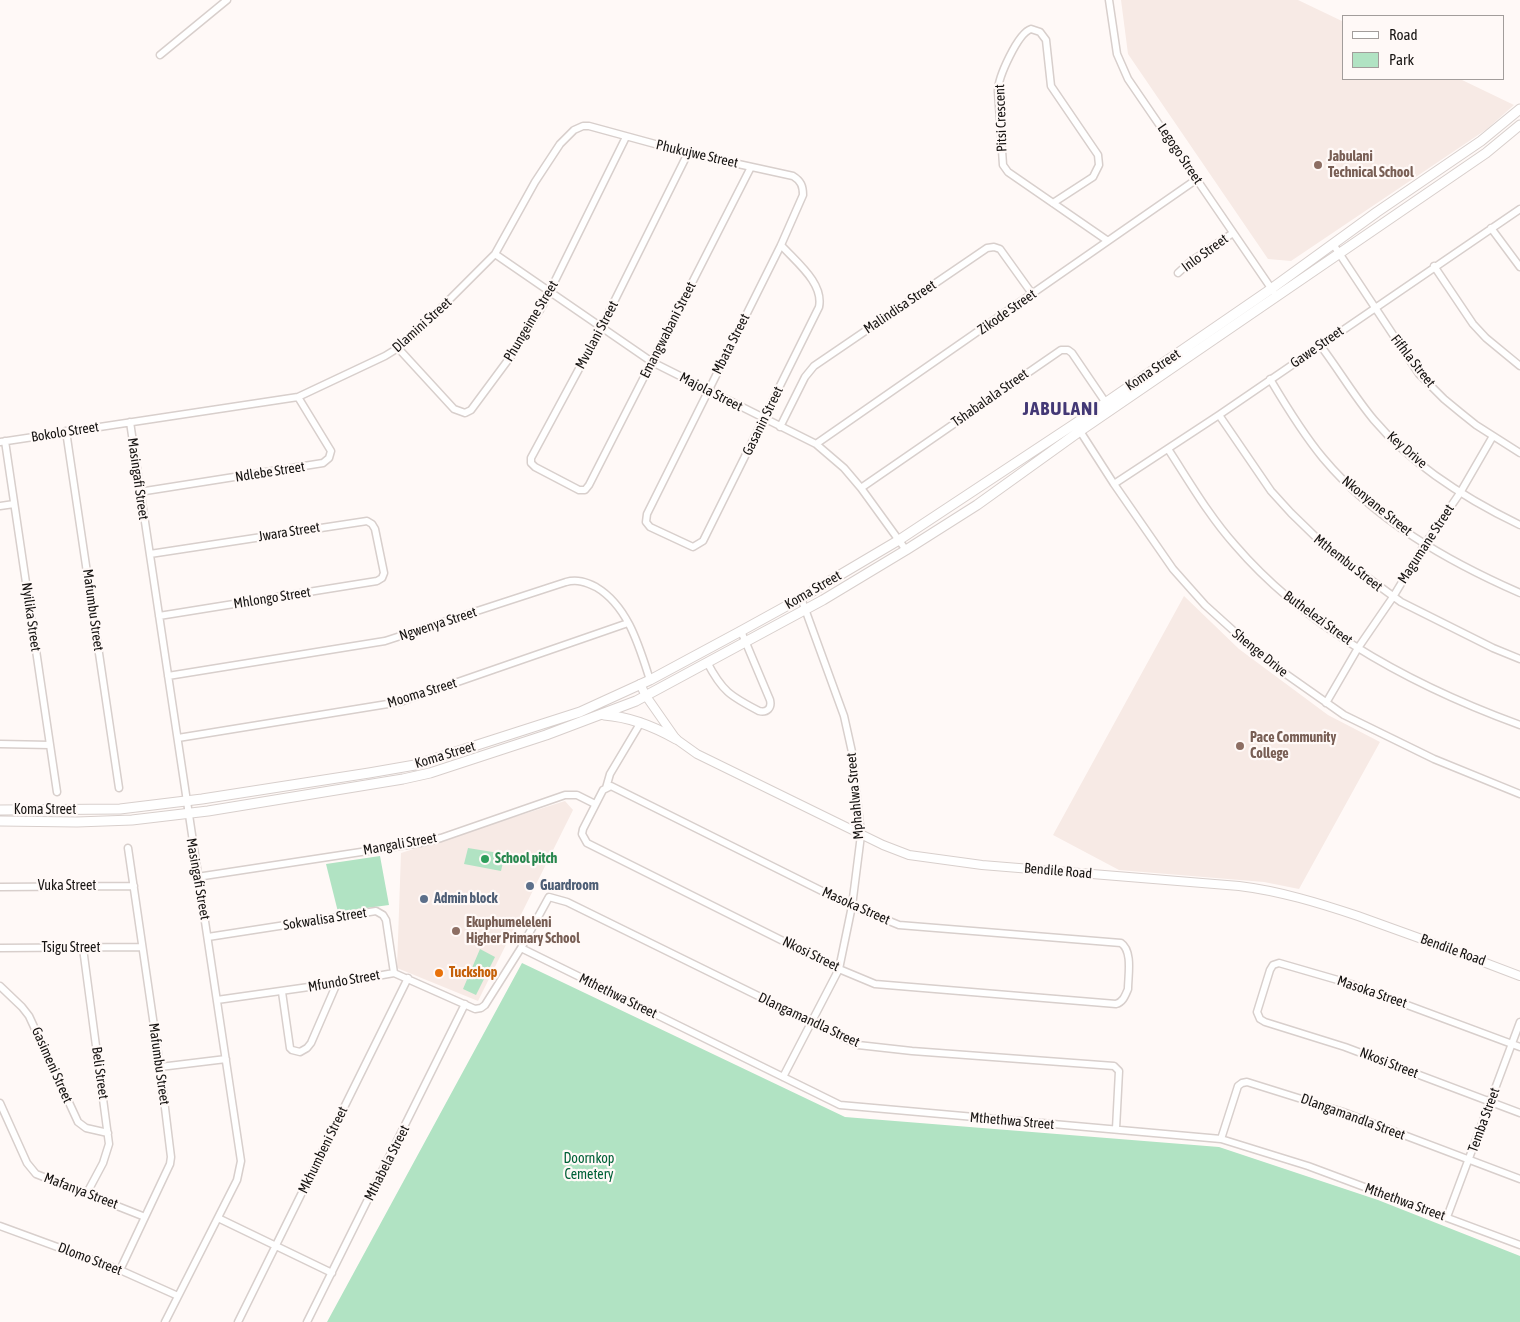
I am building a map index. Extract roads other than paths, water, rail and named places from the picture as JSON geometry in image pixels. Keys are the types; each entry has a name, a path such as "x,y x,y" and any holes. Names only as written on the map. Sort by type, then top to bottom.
{"main road":[{"name":"Koma Street","path":"0,821 106,822 188,814 418,776 546,735 646,696 807,609 977,505 1106,403 1476,145 1520,109"},
{"name":"Koma Street","path":"0,810 120,809 288,786 415,765 580,712 650,680 801,598 899,540 1078,427 1277,297 1486,153 1520,125"},
{"path":"599,715 623,717 641,722 661,730 676,739"}],"street":[{"path":"160,55 227,0"},
{"name":"Legogo Street","path":"1109,0 1115,46 1122,67 1277,297"},
{"name":"Pitsi Crescent","path":"1053,203 1093,177 1099,165 1098,155 1051,86 1046,40 1040,32 1031,29 1023,34 998,81 1002,163 1006,171 1108,241"},
{"name":"Phukujwe Street","path":"579,128 589,126 688,153 793,176 802,184 803,195"},
{"name":"Dlamini Street","path":"130,422 298,397 398,348 439,311 495,254 543,171 564,139 579,128"},
{"name":"Phungeime Street","path":"398,348 454,409 460,412 468,412 479,402 511,356 550,292 626,136"},
{"name":"Mvulani Street","path":"583,491 535,467 530,459 602,328 688,153"},
{"name":"Emangwabani Street","path":"583,491 588,487 751,167"},
{"name":"Zikode Street","path":"816,444 1197,179"},
{"name":"Mbata Street","path":"646,520 648,509 781,245 803,195"},
{"name":"Gawe Street","path":"1114,484 1219,415 1434,266 1520,209"},
{"path":"1491,228 1520,267"},
{"name":"Inlo Street","path":"1178,273 1190,262 1233,233"},
{"name":"Fifhla Street","path":"1333,244 1419,374 1449,403 1476,425 1520,453"},
{"name":"Gasanin Street","path":"646,520 652,529 692,547 701,544 819,307 820,300 817,287 781,245"},
{"name":"Malindisa Street","path":"780,427 805,377 814,366 987,248 996,247 1002,252 1033,294"},
{"name":"Majola Street","path":"495,254 652,362 816,444 844,468 861,488 906,550"},
{"path":"1434,266 1472,324 1520,366"},
{"name":"Key Drive","path":"1320,345 1375,421 1406,452 1460,493 1520,525"},
{"name":"Tshabalala Street","path":"861,488 1061,350 1068,350 1072,353 1106,403"},
{"name":"Nkonyane Street","path":"1270,379 1324,459 1358,493 1424,544 1520,593"},
{"name":"Ndlebe Street","path":"139,492 323,463 330,458 330,451 298,397"},
{"name":"Mthembu Street","path":"1219,415 1262,479 1290,513 1327,548 1393,597 1470,637 1520,659"},
{"name":"Bokolo Street","path":"3,442 130,422"},
{"name":"Masingafi Street","path":"130,422 197,877 208,937 240,1166 237,1180 166,1322"},
{"name":"Shenge Drive","path":"1078,427 1114,484 1174,569 1205,604 1282,672 1344,715 1426,756 1520,794"},
{"name":"Mafumbu Street","path":"66,431 119,788"},
{"name":"Magumane Street","path":"1326,703 1358,648 1393,597 1424,544 1460,493 1493,436"},
{"name":"Nyilika Street","path":"3,442 57,792"},
{"name":"Buthelezi Street","path":"1168,449 1225,534 1256,568 1292,600 1358,648 1390,666 1457,700 1520,725"},
{"path":"0,506 14,504"},
{"name":"Jwara Street","path":"150,554 367,521 372,524 374,529 384,571 383,577"},
{"name":"Mhlongo Street","path":"159,616 377,581 383,577"},
{"name":"Ngwenya Street","path":"168,676 385,641 570,581 585,582 601,590 618,607 628,623 650,680"},
{"name":"Mphahlwa Street","path":"783,1077 839,968 852,906 861,835 852,752 848,733 807,609 801,598"},
{"name":"Mooma Street","path":"178,738 400,702 628,623"},
{"path":"707,662 718,682 729,694 759,711 765,712 771,706 770,700 740,631"},
{"name":"Bendile Road","path":"640,684 646,696 676,739 697,754 861,835 904,854 982,865 1239,886 1274,892 1308,900 1395,929 1520,976"},
{"name":"Nkosi Street","path":"641,722 610,774 609,787 603,790 583,829 582,834 587,843 875,984 1116,1004 1122,1001"},
{"path":"0,744 50,745"},
{"name":"Masoka Street","path":"609,787 852,906 898,924 1121,943 1126,947 1128,953 1128,989 1122,1001"},
{"name":"Mangali Street","path":"197,877 420,843 441,838 565,795 577,795 595,804"},
{"name":"Mafumbu Street","path":"120,1270 171,1159 160,1067 128,848"},
{"name":"Vuka Street","path":"0,887 134,886"},
{"name":"Dlangamandla Street","path":"522,948 549,897 574,905 846,1040 865,1046 1114,1066 1119,1071 1116,1130"},
{"name":"Sokwalisa Street","path":"208,937 376,911 383,915 386,920 394,972"},
{"name":"Tsigu Street","path":"0,948 142,947"},
{"name":"Beli Street","path":"82,948 109,1144 107,1155 87,1193"},
{"path":"465,1004 475,1009 485,1005 522,948"},
{"name":"Mthethwa Street","path":"522,948 832,1102 851,1107 1221,1139 1308,1166 1520,1245"},
{"name":"Masoka Street","path":"1258,1016 1258,1010 1270,970 1273,965 1279,963 1348,982 1520,1047"},
{"name":"Mfundo Street","path":"217,1000 282,992 394,972 465,1004"},
{"name":"Mkhumbeni Street","path":"238,1322 408,978"},
{"path":"282,992 290,1048 300,1052 307,1048 310,1043 338,983"},
{"name":"Gasimeni Street","path":"0,986 30,1016 78,1122 86,1128 108,1133"},
{"name":"Mthabela Street","path":"307,1322 465,1004"},
{"name":"Nkosi Street","path":"1258,1016 1265,1022 1345,1047 1520,1113"},
{"name":"Temba Street","path":"1447,1218 1520,1022"},
{"path":"160,1067 226,1059"},
{"name":"Dlangamandla Street","path":"1221,1139 1238,1086 1247,1082 1343,1112 1520,1179"},
{"name":"Mafanya Street","path":"0,1102 31,1169 41,1176 145,1217"},
{"path":"218,1218 332,1273"},
{"name":"Dlomo Street","path":"0,1226 120,1270 178,1296"}],"place":[{"name":"Jabulani Technical School","path":"1318,165"},
{"name":"Pace Community College","path":"1240,746"},
{"name":"School pitch","path":"485,859"},
{"name":"Guardroom","path":"530,886"},
{"name":"Admin block","path":"424,899"},
{"name":"Ekuphumeleleni Higher Primary School","path":"456,931"},
{"name":"Tuckshop","path":"439,973"}],"district":[{"name":"JABULANI","path":"1061,409"}],"park label":[{"name":"Doornkop Cemetery","path":"589,1168"}]}
